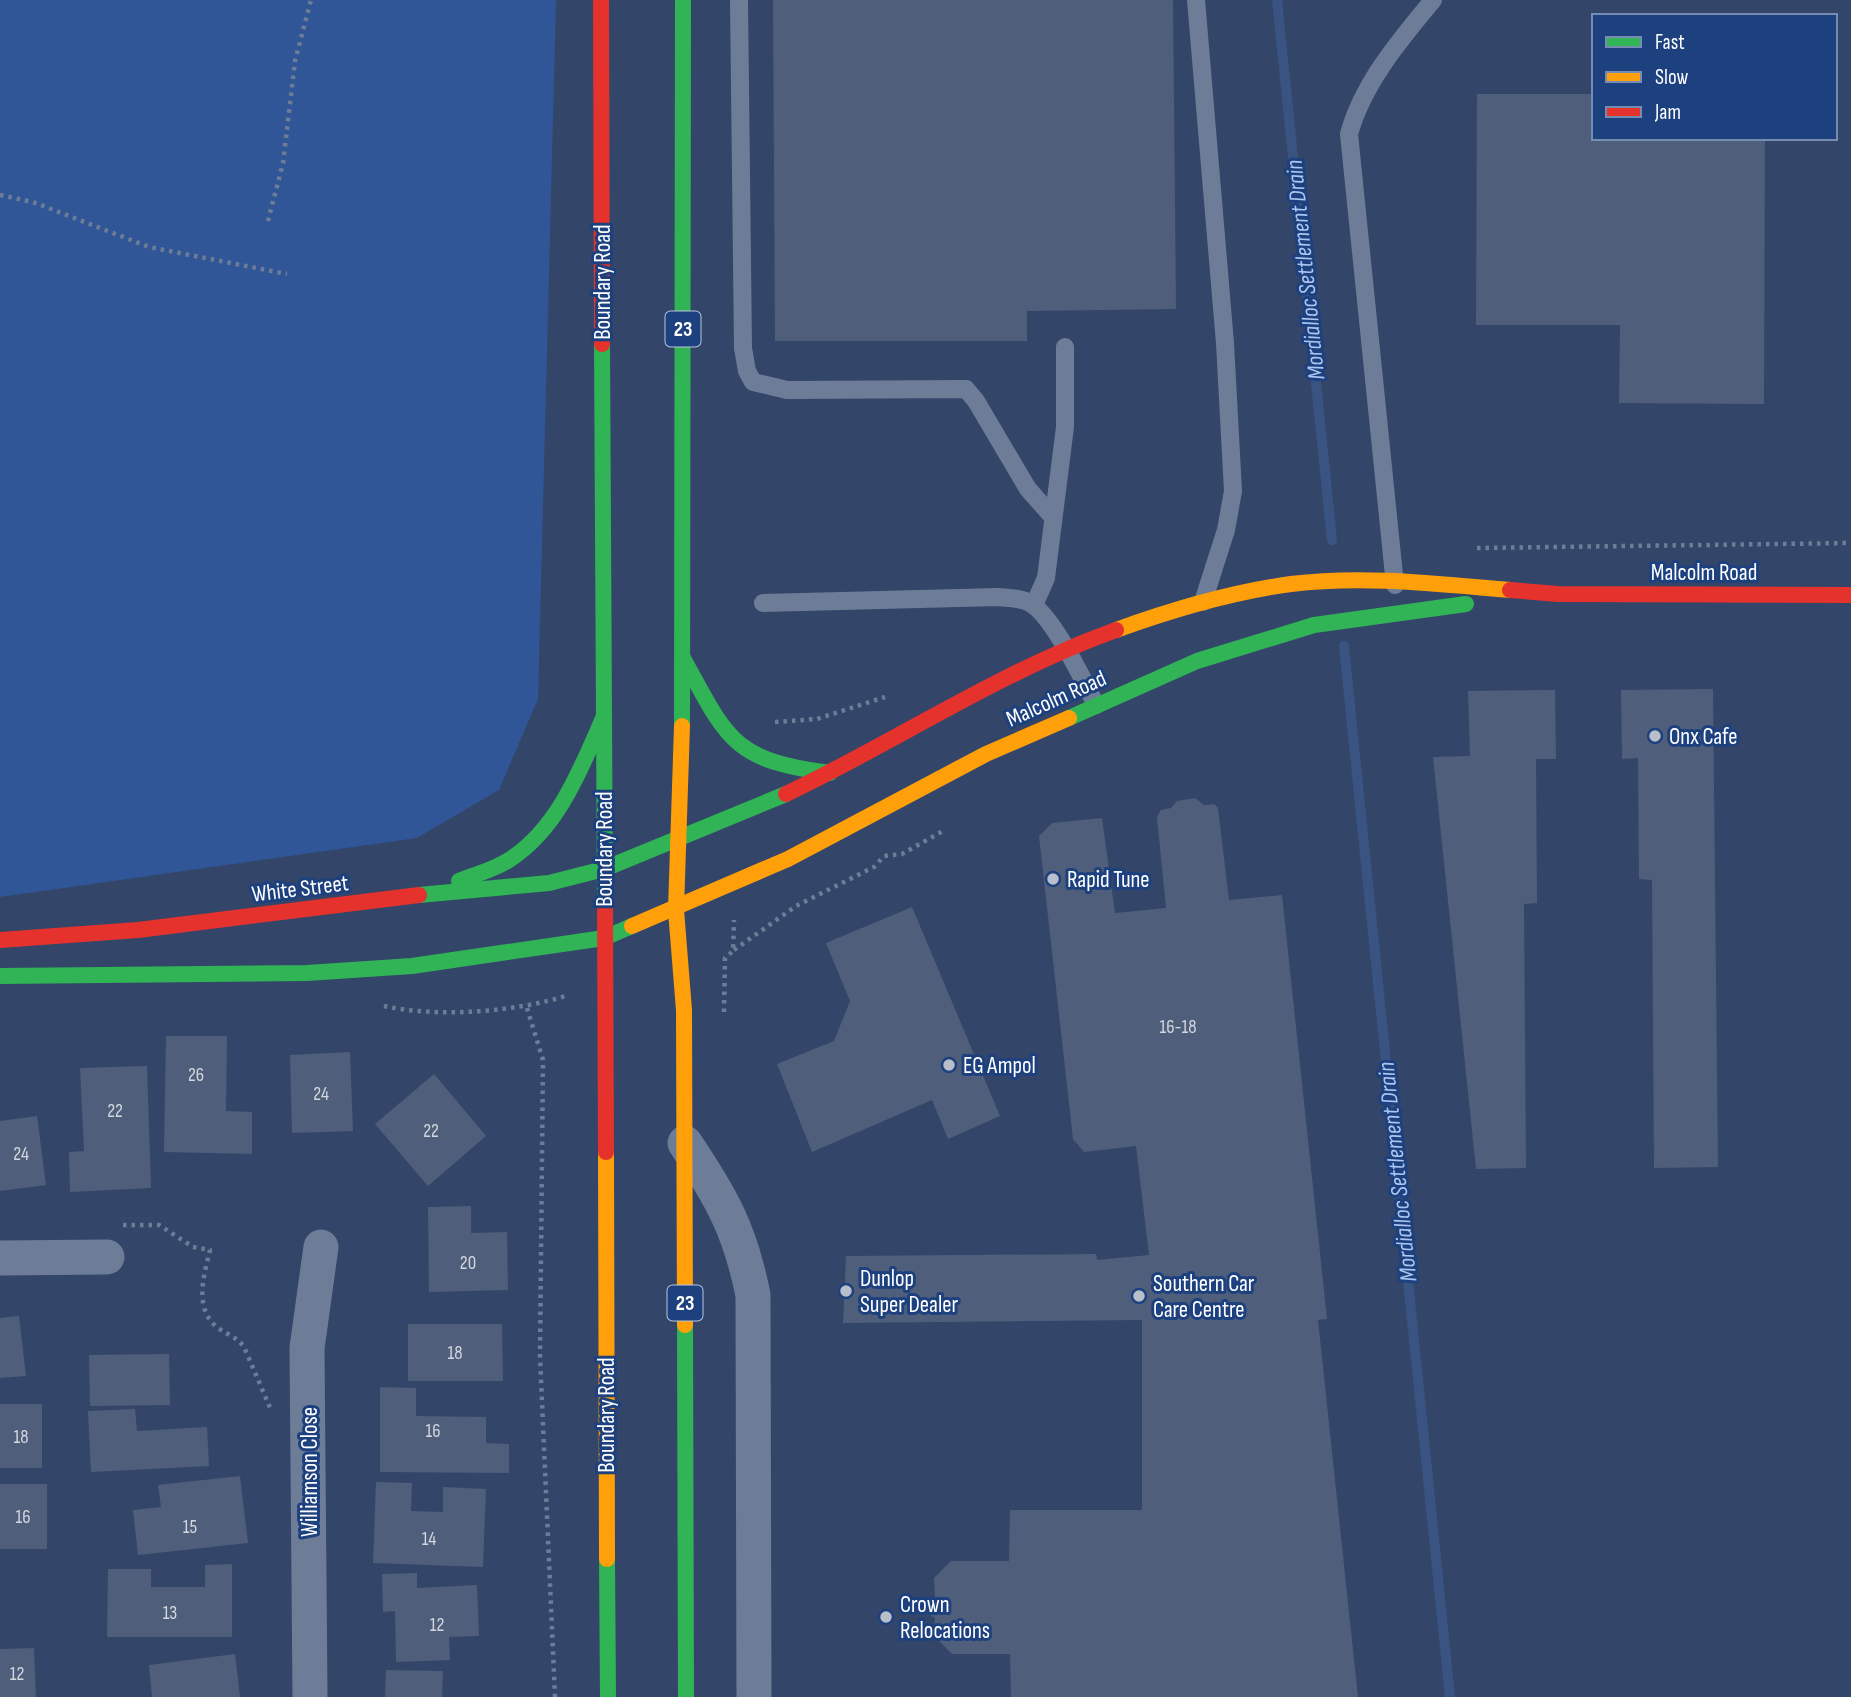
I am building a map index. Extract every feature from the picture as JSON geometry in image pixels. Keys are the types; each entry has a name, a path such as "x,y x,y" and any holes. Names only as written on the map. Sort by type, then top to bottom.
{"main road":[{"name":"Boundary Road","path":"601,0 608,1697"},
{"name":"23","path":"682,0 684,658 682,780 676,840 676,910 683,974 686,1697"},
{"name":"Malcolm Road","path":"604,870 749,811 830,773 976,692 1066,648 1203,603 1293,584 1394,580 1558,594 1851,595"},
{"name":"Malcolm Road","path":"604,939 676,910 788,859 986,754 1197,661 1258,640 1314,625 1398,611 1558,594"},
{"path":"684,658 723,728 745,752 792,769 830,773"},
{"path":"428,894 509,860 539,835 574,778 604,716"},
{"name":"White Street","path":"0,940 138,930 428,894 549,883 604,870"},
{"path":"0,976 307,973 412,966 604,939"}],"street":[{"path":"685,1143 722,1198 738,1233 753,1296 754,1697"},
{"name":"Williamson Close","path":"310,1697 307,1348 321,1247"},
{"path":"0,1258 107,1257"}],"lane":[{"path":"739,0 743,348 747,371 754,382 787,390 966,389 1028,489 1052,516"},
{"path":"1196,0 1225,343 1233,491 1226,530 1203,603"},
{"path":"1398,611 1349,134 1356,107 1400,40 1433,0"},
{"path":"1034,605 1046,578 1052,516 1066,427 1065,347"},
{"path":"763,603 998,597 1023,600 1034,605 1066,648 1096,705"}],"path":[{"path":"268,221 283,163 295,61 311,0"},
{"path":"0,195 33,202 149,247 287,274"},
{"path":"733,951 796,906 874,867 884,856 902,853 943,831"},
{"path":"527,1007 543,1060 540,1356 555,1697"},
{"path":"120,1225 159,1226 193,1247 210,1251 202,1295 205,1309 215,1325 238,1339 244,1347 273,1418"}],"shaded area":[{"path":"0,0 556,0 538,699 499,790 417,838 0,897"}],"building":[{"path":"773,0 1173,0 1176,309 1027,311 1027,341 775,341"},
{"path":"1477,94 1592,94 1592,140 1765,140 1764,404 1619,403 1620,325 1476,325"},
{"path":"1713,689 1718,1167 1654,1168 1652,880 1639,879 1638,758 1622,759 1621,690"},
{"path":"1555,690 1556,759 1536,759 1537,903 1524,904 1526,1168 1476,1169 1433,757 1470,756 1468,691"},
{"path":"1195,798 1204,805 1214,804 1218,808 1229,900 1282,895 1327,1319 1318,1320 1358,1697 1011,1697 1010,1654 952,1654 934,1636 935,1618 923,1611 924,1604 929,1598 935,1597 934,1578 951,1561 1009,1561 1010,1510 1142,1510 1142,1320 843,1323 846,1256 1096,1254 1097,1260 1149,1255 1136,1146 1084,1152 1073,1139 1039,836 1052,823 1102,818 1115,913 1166,908 1157,817 1161,810 1171,808 1177,801"},
{"path":"912,907 1000,1116 948,1139 932,1100 812,1152 777,1064 834,1041 850,1001 826,943"},
{"path":"166,1036 227,1036 226,1111 252,1112 252,1154 164,1152"},
{"path":"350,1052 353,1131 292,1133 290,1055"},
{"path":"147,1066 151,1188 70,1192 69,1152 84,1151 80,1068"},
{"path":"434,1074 486,1136 428,1186 375,1124"},
{"path":"37,1116 46,1185 0,1191 0,1121"},
{"path":"471,1206 471,1233 507,1232 508,1290 429,1292 428,1207"},
{"path":"19,1316 26,1376 0,1378 0,1318"},
{"path":"408,1324 502,1324 503,1381 408,1381"},
{"path":"169,1354 170,1405 90,1406 89,1355"},
{"path":"380,1387 416,1388 416,1416 486,1417 486,1443 509,1444 509,1473 380,1472"},
{"path":"0,1404 42,1404 42,1468 0,1468"},
{"path":"135,1409 137,1431 207,1427 209,1466 91,1472 88,1411"},
{"path":"240,1476 248,1543 138,1555 133,1510 161,1507 158,1485"},
{"path":"376,1482 412,1483 411,1511 443,1512 443,1487 486,1489 483,1567 373,1563"},
{"path":"0,1484 47,1484 47,1549 0,1549"},
{"path":"232,1564 232,1637 107,1637 108,1569 151,1569 151,1587 205,1587 205,1565"},
{"path":"417,1573 417,1588 477,1585 479,1636 449,1637 450,1660 396,1662 395,1611 383,1612 382,1574"},
{"path":"34,1648 36,1697 0,1697 0,1649"},
{"path":"235,1654 240,1697 152,1697 149,1665"},
{"path":"386,1670 443,1671 442,1697 385,1697"}],"waterway":[{"name":"Mordialloc Settlement Drain","path":"1277,0 1332,540"},
{"name":"Mordialloc Settlement Drain","path":"1344,646 1450,1697"}],"traffic: fast":[{"path":"682,726 683,0"},
{"path":"602,344 605,902"},
{"path":"1069,718 1197,661 1314,625 1466,604"},
{"path":"683,658 723,727 752,753 797,768 830,773"},
{"path":"459,881 509,860 542,831 567,796 604,716"},
{"path":"419,895 549,883 604,869 786,794"},
{"path":"0,976 307,973 412,966 604,938 632,926"},
{"path":"685,1325 686,1697"},
{"path":"607,1559 608,1697"}],"traffic: slow":[{"path":"1116,630 1202,602 1318,581 1373,580 1510,590"},
{"path":"632,926 788,859 986,754 1069,718"},
{"path":"682,726 676,910 684,1010 685,1325"},
{"path":"606,1152 607,1559"}],"traffic: jam":[{"path":"601,0 602,344"},
{"path":"1510,590 1558,594 1851,595"},
{"path":"786,794 989,686 1116,630"},
{"path":"0,940 138,930 419,895"},
{"path":"605,902 606,1152"}],"place":[{"name":"Onx Cafe","path":"1655,736"},
{"name":"Rapid Tune","path":"1053,879"},
{"name":"EG Ampol","path":"949,1065"},
{"name":"Dunlop Super Dealer","path":"846,1291"},
{"name":"Southern Car Care Centre","path":"1139,1296"},
{"name":"Crown Relocations","path":"886,1617"}]}
